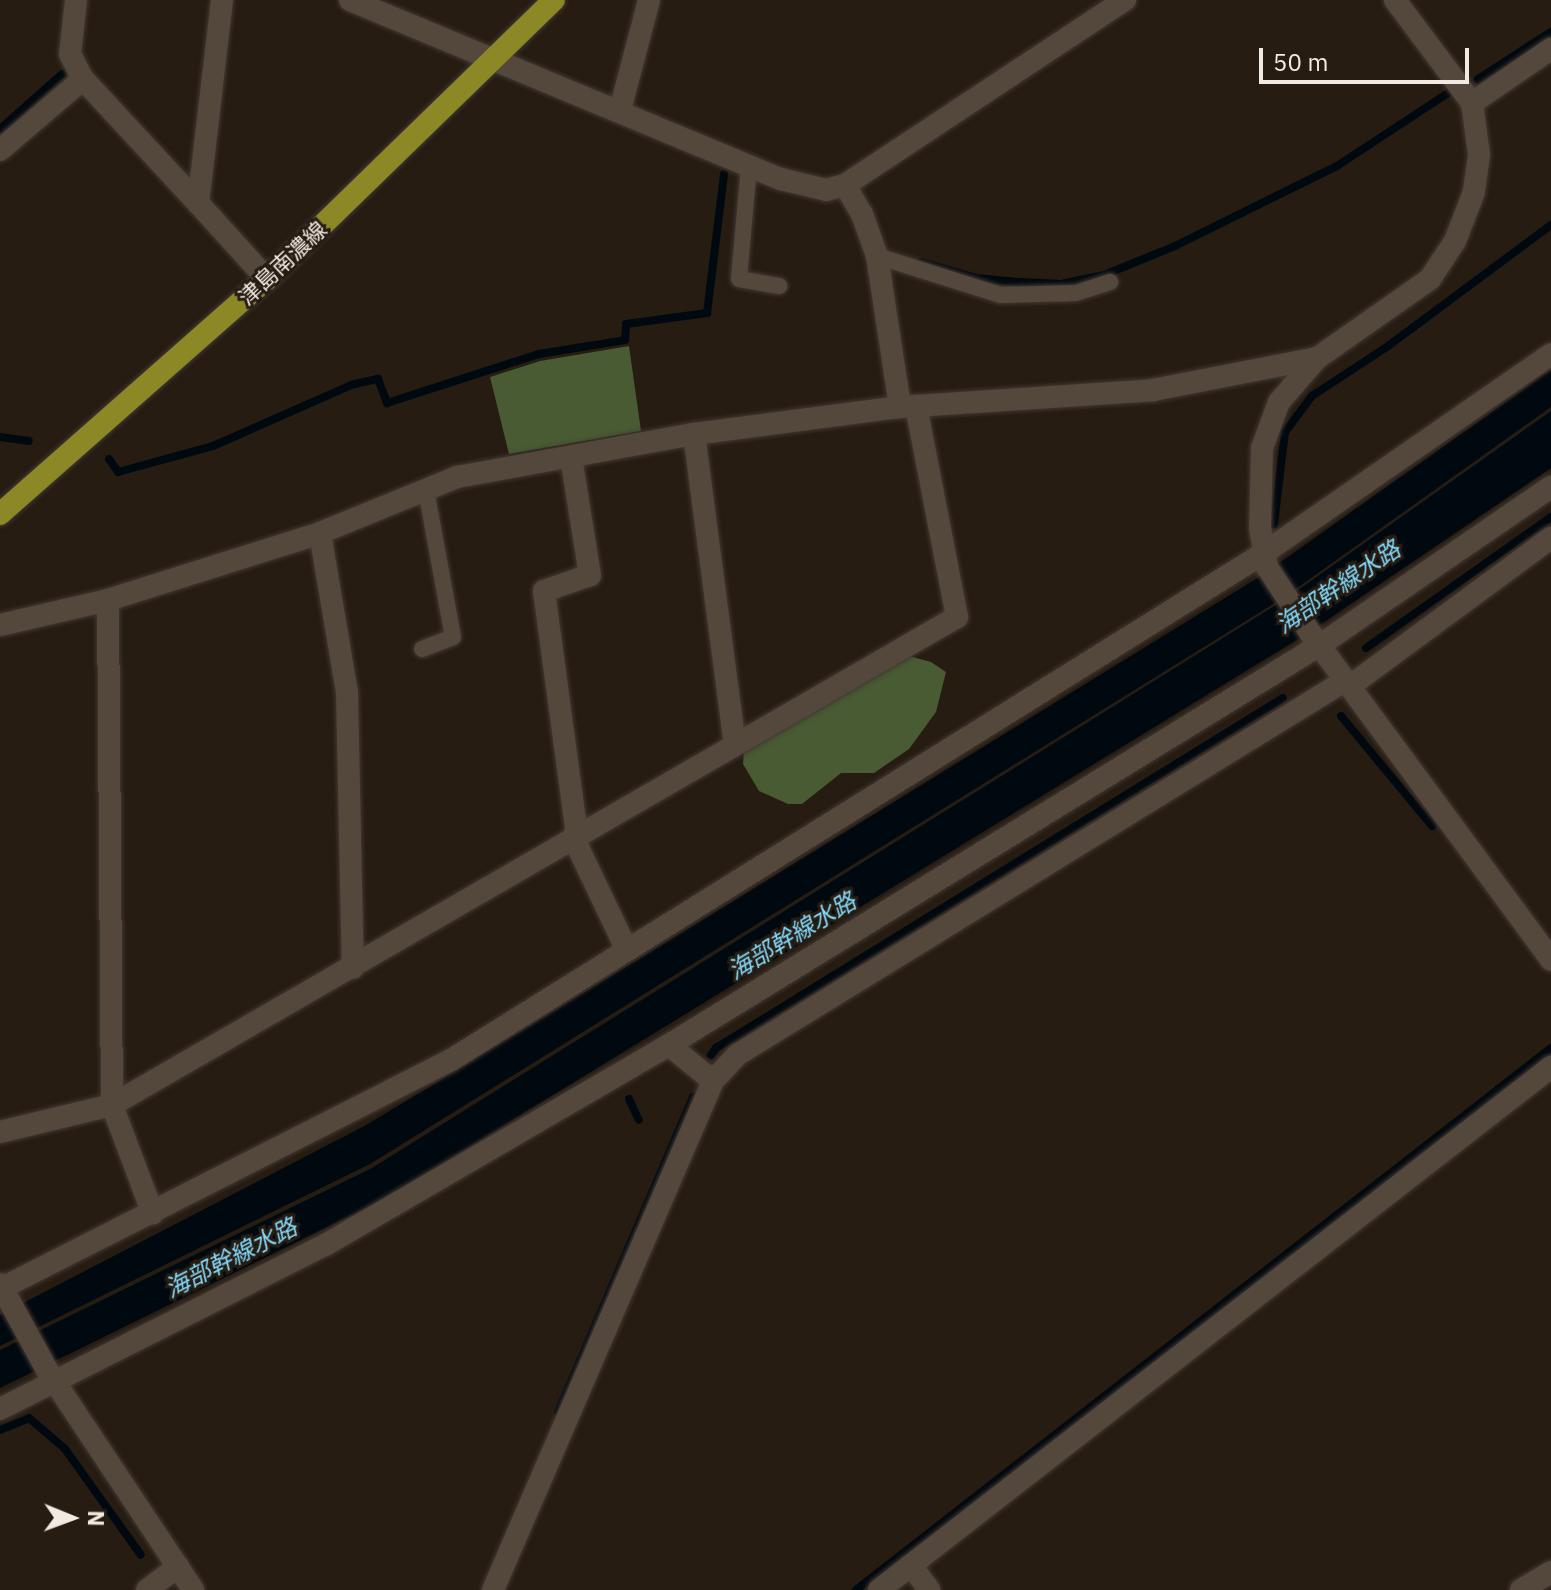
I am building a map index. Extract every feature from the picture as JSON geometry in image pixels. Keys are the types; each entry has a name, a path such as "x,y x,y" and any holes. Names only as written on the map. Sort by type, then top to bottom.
{"main road":[{"name":"津島南濃線","path":"0,514 267,279 554,0"}],"street":[{"path":"76,0 70,54 83,79 267,279"},
{"path":"198,203 222,0"},
{"path":"350,0 781,179 826,190 845,185 1125,0"},
{"path":"620,110 649,0"},
{"path":"1395,0 1472,103 1479,155 1474,192 1455,241 1430,279 1317,358 1279,402 1262,448 1260,528 1266,560 1316,640 1551,960"},
{"path":"1472,103 1551,49"},
{"path":"0,150 83,79"},
{"path":"0,1132 112,1105 957,617 908,407 877,256 862,214 845,185"},
{"path":"193,1590 51,1376 3,1292 451,1060 1266,560 1551,354"},
{"path":"0,625 108,600 320,533 457,477 694,434 908,407 1153,390 1317,358"},
{"path":"694,434 735,744"},
{"path":"571,457 590,575 544,591 575,836 627,950"},
{"path":"0,1409 51,1376 327,1244 669,1045 1316,640 1551,487"},
{"path":"320,533 347,692 353,968"},
{"path":"493,1590 713,1081 737,1055 1348,683 1551,538"},
{"path":"108,600 112,1105 153,1214"},
{"path":"669,1045 713,1081"},
{"path":"879,1590 1551,1067"},
{"path":"911,1565 929,1590"},
{"path":"147,1590 178,1567"},
{"path":"1521,1590 1551,1572"}],"lane":[{"path":"749,166 739,279 779,286"},
{"path":"877,256 1001,295 1076,293 1110,282"},
{"path":"422,649 453,637 426,490"}],"green space":[{"path":"629,346 641,431 509,454 490,377 540,361"},
{"path":"909,656 931,662 946,672 936,712 909,749 874,773 841,773 802,804 788,804 759,791 743,764 744,750"}],"water":[{"path":"1551,370 1551,407 1283,598 370,1164 0,1346 0,1315 368,1124 530,1026 1264,574"},
{"name":"海部幹線水路","path":"1551,411 1551,468 1308,633 380,1201 0,1388 0,1350 372,1168 1284,600"}],"waterway":[{"path":"1478,79 1551,32"},
{"path":"0,129 62,74"},
{"path":"922,262 976,278 1019,282 1061,284 1104,275 1175,246 1337,166 1448,93"},
{"path":"109,459 118,472 213,446 351,385 378,379 387,403 539,354 625,340 626,324 707,313 724,174"},
{"path":"1274,524 1285,432 1312,396 1388,346 1551,225"},
{"path":"0,437 29,441"},
{"path":"1366,648 1551,517"},
{"path":"711,1055 716,1048 1283,698"},
{"path":"1341,716 1432,826"},
{"path":"856,1590 1551,1048"},
{"path":"558,1412 693,1097"},
{"path":"629,1099 639,1120"},
{"path":"0,1430 29,1418 65,1449 141,1555"}]}
